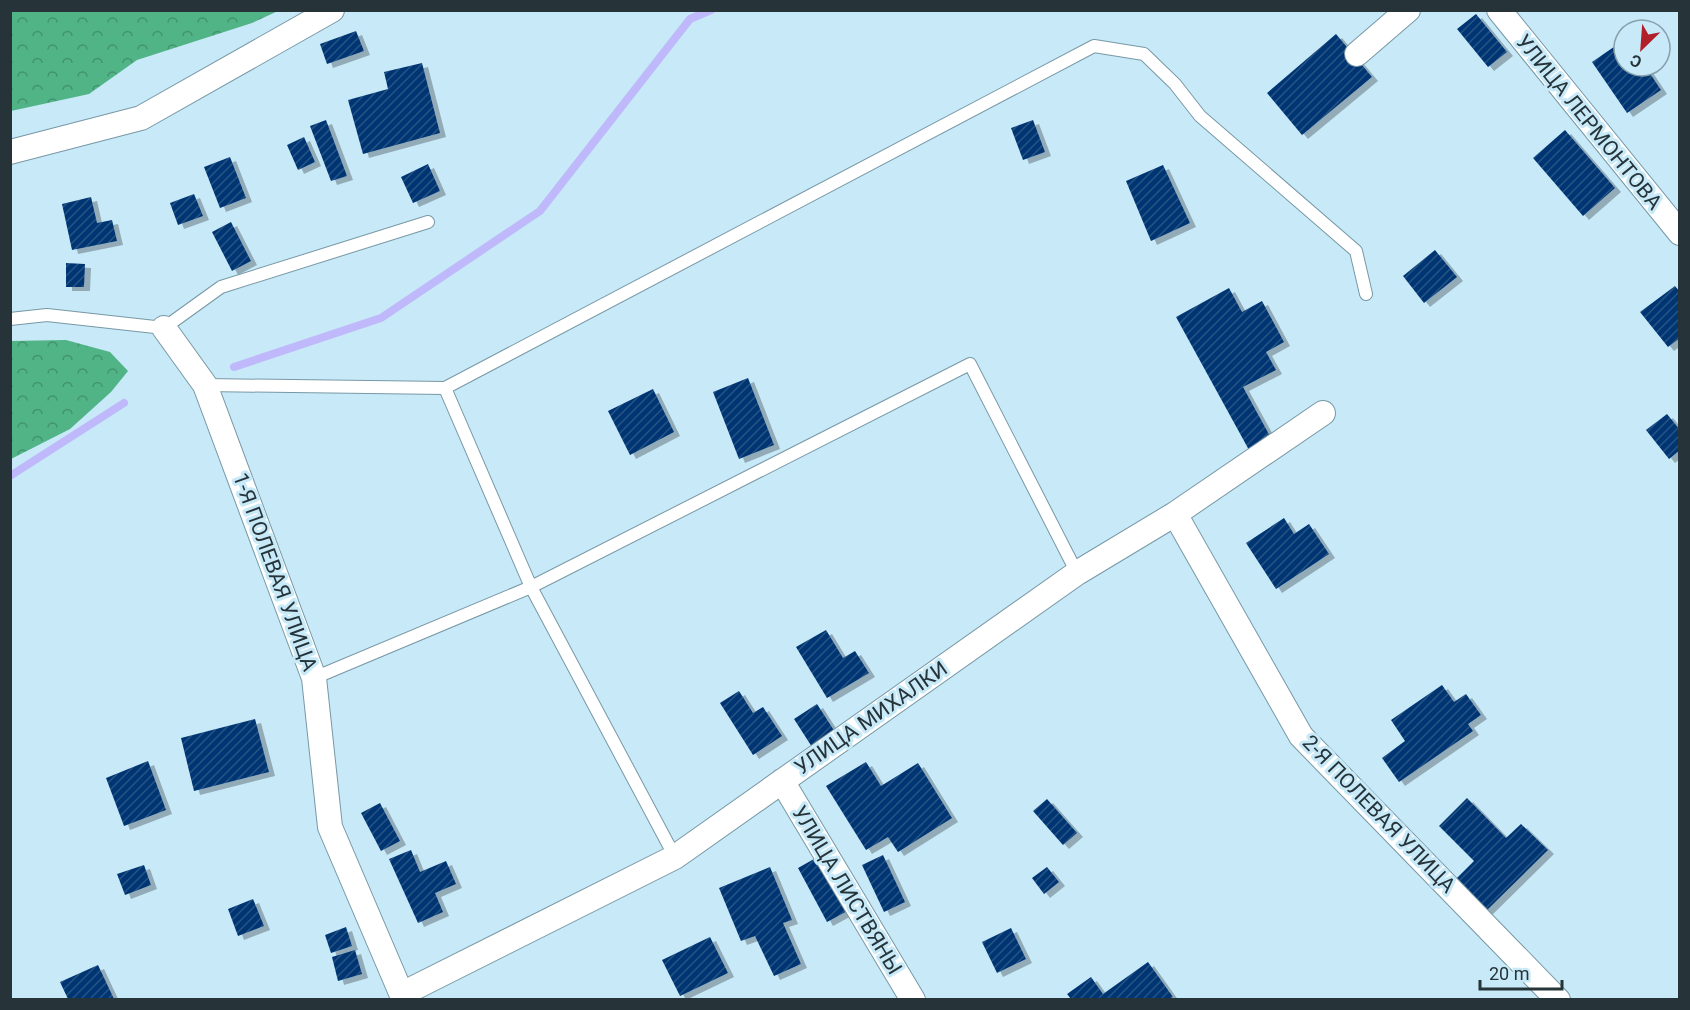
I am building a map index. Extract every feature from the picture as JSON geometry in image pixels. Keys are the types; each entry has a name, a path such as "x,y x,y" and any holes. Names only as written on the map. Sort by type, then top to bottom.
{"street":[{"path":"10,152 141,118 332,10"},
{"path":"1357,54 1408,10"},
{"name":"УЛИЦА ЛЕРМОНТОВА","path":"1499,10 1680,233"},
{"name":"1-Я ПОЛЕВАЯ УЛИЦА","path":"164,328 206,385 314,678 330,827 403,997"},
{"name":"УЛИЦА МИХАЛКИ","path":"403,997 675,856 1077,573 1175,514 1323,413"},
{"name":"2-Я ПОЛЕВАЯ УЛИЦА","path":"1175,514 1301,736 1558,999"},
{"name":"УЛИЦА ЛИСТВЯНЫ","path":"782,781 913,999"}],"lane":[{"path":"206,385 445,388 1094,46 1144,54 1175,84 1200,116 1356,251 1366,294"},
{"path":"10,319 47,315 164,328 221,287 428,222"},
{"path":"314,678 531,587 970,364 1077,573"},
{"path":"445,388 531,587 675,856"}],"green space":[{"path":"10,11 278,11 252,23 137,60 89,94 11,111"},
{"path":"66,340 110,352 128,371 111,392 70,429 11,459 11,341"}],"building":[{"path":"1476,14 1507,52 1488,67 1457,29"},
{"path":"356,31 364,51 327,64 320,44"},
{"path":"1336,34 1372,77 1302,135 1267,93"},
{"path":"1612,48 1612,78 1653,78 1661,90 1627,113 1592,62"},
{"path":"422,63 440,133 363,154 348,100 388,89 384,72"},
{"path":"326,120 347,176 331,181 310,126"},
{"path":"1033,120 1045,152 1023,160 1011,128"},
{"path":"1565,130 1615,188 1583,216 1533,158"},
{"path":"304,137 315,162 298,170 287,145"},
{"path":"230,157 246,198 220,208 204,167"},
{"path":"428,164 440,191 413,203 401,177"},
{"path":"1163,165 1190,223 1151,241 1126,181"},
{"path":"194,194 203,216 178,225 170,203"},
{"path":"91,197 97,223 112,220 117,241 72,250 62,204"},
{"path":"231,222 251,261 232,271 212,232"},
{"path":"1435,250 1457,277 1424,303 1403,276"},
{"path":"66,263 85,264 84,287 66,287"},
{"path":"1675,286 1680,292 1680,338 1668,347 1640,312"},
{"path":"1229,288 1242,312 1262,301 1284,342 1266,352 1276,370 1243,387 1271,438 1249,450 1176,317"},
{"path":"748,378 774,445 739,459 713,392"},
{"path":"653,389 674,432 630,455 608,411"},
{"path":"1667,414 1680,430 1680,450 1669,459 1646,430"},
{"path":"1284,518 1294,534 1309,524 1329,554 1276,589 1246,543"},
{"path":"826,630 843,658 855,651 869,673 827,698 796,647"},
{"path":"1442,685 1454,702 1466,694 1481,715 1468,724 1473,731 1399,782 1382,758 1405,741 1391,720"},
{"path":"739,691 753,713 763,707 782,736 753,755 720,703"},
{"path":"817,704 835,732 812,747 794,719"},
{"path":"255,719 269,772 194,791 181,738"},
{"path":"148,761 166,810 124,826 106,778"},
{"path":"866,762 881,786 918,763 952,818 898,852 888,837 866,850 826,786"},
{"path":"1467,798 1506,838 1521,824 1548,850 1484,913 1453,882 1474,861 1439,826"},
{"path":"1047,799 1077,833 1063,845 1033,811"},
{"path":"380,803 400,841 381,851 361,813"},
{"path":"411,850 420,872 446,861 456,884 435,893 443,912 418,923 389,859"},
{"path":"821,855 851,909 827,922 798,868"},
{"path":"883,855 905,902 884,912 862,865"},
{"path":"144,865 151,885 125,895 117,874"},
{"path":"770,867 792,920 783,923 801,964 774,976 755,936 741,941 719,888"},
{"path":"1047,867 1059,882 1044,894 1032,878"},
{"path":"253,899 264,926 238,936 228,909"},
{"path":"346,927 352,946 331,953 325,935"},
{"path":"1011,928 1026,959 997,973 982,942"},
{"path":"710,937 728,973 680,996 662,960"},
{"path":"355,950 362,974 338,981 332,957"},
{"path":"1148,962 1173,997 1169,999 1071,999 1067,994 1091,977 1103,994"},
{"path":"98,965 114,999 68,999 60,982"}],"waterway":[{"path":"234,367 381,318 540,211 690,19 711,10"},
{"path":"10,476 124,403"}]}
